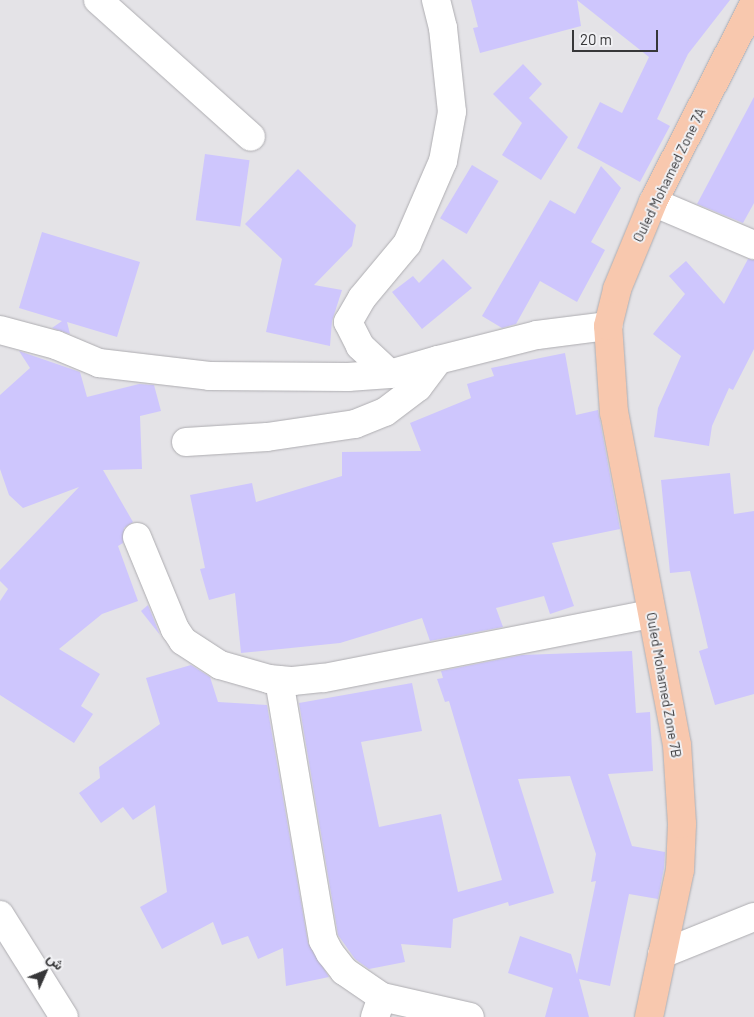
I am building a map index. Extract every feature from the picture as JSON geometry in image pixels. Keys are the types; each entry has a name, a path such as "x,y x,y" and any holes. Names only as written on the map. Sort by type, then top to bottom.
{"main road":[{"name":"Ouled Mohamed Zone 7A","path":"614,413 608,326 617,289 652,202 754,4"},
{"name":"Ouled Mohamed Zone 7B","path":"614,413 677,745 683,846 649,1017"}],"street":[{"path":"98,0 251,138"},
{"path":"390,374 360,346 348,322 362,298 407,244 443,161 452,112 446,46 436,0"},
{"path":"652,202 754,245"},
{"path":"0,330 56,345 99,363 208,376 348,377 390,374 537,335 608,326"},
{"path":"186,442 267,437 355,424 385,412 418,387 438,360"},
{"path":"137,536 175,629 184,641 231,670 279,680 324,678 651,614"},
{"path":"279,680 323,940 330,954 379,1007 470,1017"},
{"path":"0,915 64,1017"},
{"path":"662,954 754,917"}],"building":[{"path":"471,0 577,0 581,26 480,53 473,28 478,27"},
{"path":"577,0 730,0 688,54 657,119 670,126 640,182 577,148 600,102 622,113 649,57"},
{"path":"523,64 542,84 529,98 568,137 541,180 502,155 522,123 493,94"},
{"path":"754,97 754,203 743,223 697,204"},
{"path":"205,154 250,160 240,227 196,220"},
{"path":"472,165 499,181 467,234 440,218"},
{"path":"601,166 621,188 591,242 605,250 577,302 540,281 516,324 502,328 482,316 550,200 575,214"},
{"path":"298,169 356,225 352,246 314,285 342,290 332,321 330,346 266,332 282,259 245,224"},
{"path":"42,232 140,262 117,337 67,322 70,334 52,328 62,321 19,308"},
{"path":"443,259 472,288 422,329 392,292 413,276 419,283"},
{"path":"748,259 754,260 754,349 733,390 729,388 712,426 709,446 654,437 658,408 681,356 653,334 685,294 669,276 686,261 724,304"},
{"path":"19,351 80,372 87,397 139,384 154,385 161,411 140,416 142,469 103,470 133,522 124,528 123,543 118,546 138,601 102,614 59,649 100,674 81,706 93,714 74,743 0,695 0,601 8,589 0,581 0,570 79,487 23,508 9,495 0,469 0,395 30,368"},
{"path":"565,353 576,415 598,410 620,529 552,543 574,606 550,614 544,596 496,608 503,627 430,641 422,618 340,643 241,653 235,593 209,600 200,569 205,568 190,495 252,483 256,502 342,476 342,452 421,451 410,423 471,398 467,384 494,376 491,368"},
{"path":"730,473 734,514 754,511 754,694 715,705 699,651 708,648 690,571 670,573 661,480"},
{"path":"148,605 160,635 141,611"},
{"path":"632,651 636,713 650,712 653,771 608,774 632,846 665,852 664,868 658,899 629,894 610,986 579,979 589,1017 545,1017 553,988 508,973 520,936 571,954 577,974 596,881 591,882 596,854 570,776 518,779 554,893 509,906 508,902 453,919 451,948 401,944 405,962 369,969 355,959 338,935 299,703 412,683 422,731 361,742 379,827 441,814 458,892 502,880 449,701 445,702 437,679 443,678 441,671 522,655"},
{"path":"191,665 210,677 218,702 267,705 308,943 329,977 286,986 283,948 258,959 248,936 222,945 213,922 162,949 140,907 167,892 155,805 133,820 123,807 101,823 79,793 100,778 99,767 160,724 146,678"}]}
